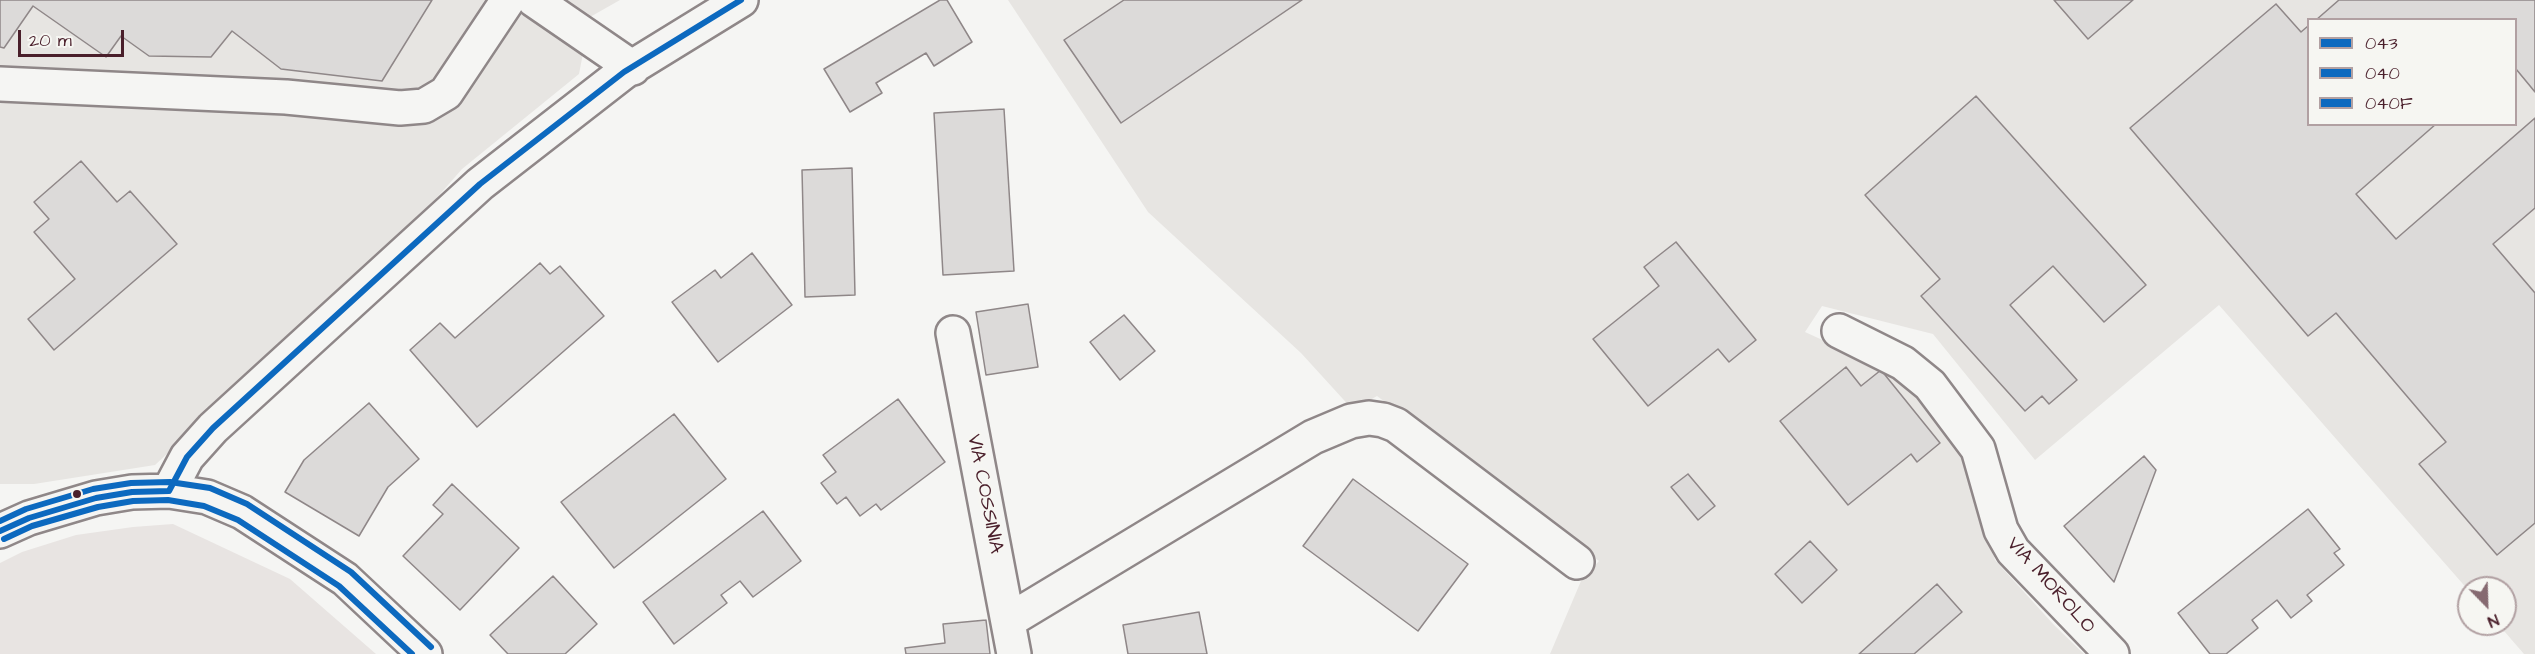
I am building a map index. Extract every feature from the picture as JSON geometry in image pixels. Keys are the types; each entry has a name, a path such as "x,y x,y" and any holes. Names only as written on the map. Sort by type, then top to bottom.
{"street":[{"path":"0,84 286,98 400,108 424,106 446,93 508,0"},
{"path":"534,0 633,68"},
{"path":"169,491 187,457 213,428 480,184 633,68 741,0"},
{"name":"VIA MOROLO","path":"1839,331 1903,363 1930,386 1978,449 1985,465 2001,530 2013,551 2112,654"},
{"name":"VIA COSSINIA","path":"953,333 1014,654"},
{"path":"1008,621 1313,437 1352,421 1369,418 1396,425 1577,562"},
{"path":"0,531 28,518 96,498 132,492 169,491 207,496 242,512 345,579 424,654"}],"shaded area":[{"path":"0,0 620,0 590,17 579,74 462,169 414,224 155,465 34,484 0,484"},
{"path":"1008,0 2535,0 2535,654 2524,654 2508,636 2517,636 2517,576 2457,577 2219,305 2035,460 1933,334 1822,306 1805,332 1910,380 1939,417 1968,468 1995,560 2054,625 2084,654 1550,654 1581,581 1599,561 1377,396 1353,410 1301,353 1148,212"},
{"path":"173,524 290,579 376,654 0,654 0,563 22,552 76,535"}],"building":[{"path":"0,0 432,0 382,81 281,69 232,31 211,57 149,56 121,36 106,57 33,6 4,48 0,47"},
{"path":"940,0 947,0 972,42 934,66 926,53 876,83 882,93 850,112 824,69"},
{"path":"1124,0 1302,0 1121,123 1064,40"},
{"path":"2054,0 2133,0 2088,39"},
{"path":"2339,0 2535,0 2535,92 2517,70 2517,18 2318,18"},
{"path":"2276,4 2301,32 2307,27 2307,126 2434,126 2356,194 2396,239 2535,118 2535,208 2493,244 2535,293 2535,523 2497,555 2419,464 2446,442 2336,313 2308,336 2130,128"},
{"path":"1976,96 2146,285 2104,322 2053,266 2010,305 2077,380 2049,404 2042,396 2025,411 1921,296 1940,279 1865,195"},
{"path":"1004,109 1014,271 943,275 934,113"},
{"path":"81,161 117,202 130,191 177,244 54,350 28,319 75,279 34,232 49,219 34,202"},
{"path":"852,168 855,295 805,297 802,170"},
{"path":"1676,242 1756,340 1729,362 1718,349 1648,406 1593,339 1659,286 1644,267"},
{"path":"752,253 792,305 718,362 672,302 715,270 721,278"},
{"path":"540,263 550,274 560,266 604,316 477,427 410,350 440,323 455,338"},
{"path":"1028,304 1038,367 986,375 976,312"},
{"path":"1124,315 1155,351 1120,380 1090,342"},
{"path":"1846,367 1861,386 1881,370 1940,443 1917,462 1911,454 1848,505 1780,421"},
{"path":"898,399 945,462 881,510 876,504 860,516 846,497 837,504 821,483 836,472 823,455"},
{"path":"369,403 419,459 388,487 359,536 285,492 304,460"},
{"path":"674,414 726,479 614,568 561,502"},
{"path":"2144,456 2156,470 2114,582 2064,526"},
{"path":"1688,474 1715,506 1698,520 1671,487"},
{"path":"1353,479 1468,564 1418,631 1303,546"},
{"path":"452,484 519,548 460,610 403,556 443,514 433,505"},
{"path":"2308,509 2340,549 2334,553 2344,565 2307,595 2312,601 2291,618 2277,600 2252,620 2258,628 2226,654 2210,654 2178,613"},
{"path":"763,511 801,561 753,597 740,581 721,595 727,603 674,644 643,602"},
{"path":"1810,541 1837,570 1802,603 1775,574"},
{"path":"553,576 597,624 565,654 508,654 490,635"},
{"path":"1937,584 1962,612 1914,654 1859,654"},
{"path":"1199,612 1207,654 1128,654 1123,625"},
{"path":"986,620 990,654 906,654 905,648 945,643 943,624"}],"transit line":[{"name":"043","path":"0,531 29,518 96,498 132,492 169,491 187,457 213,428 480,184 624,72 741,0"},
{"name":"040F","path":"0,521 26,509 93,489 131,483 170,482 210,488 247,504 351,572 431,647"},
{"name":"040","path":"4,539 32,526 98,507 133,501 168,500 204,506 238,520 339,586 412,654"}]}
